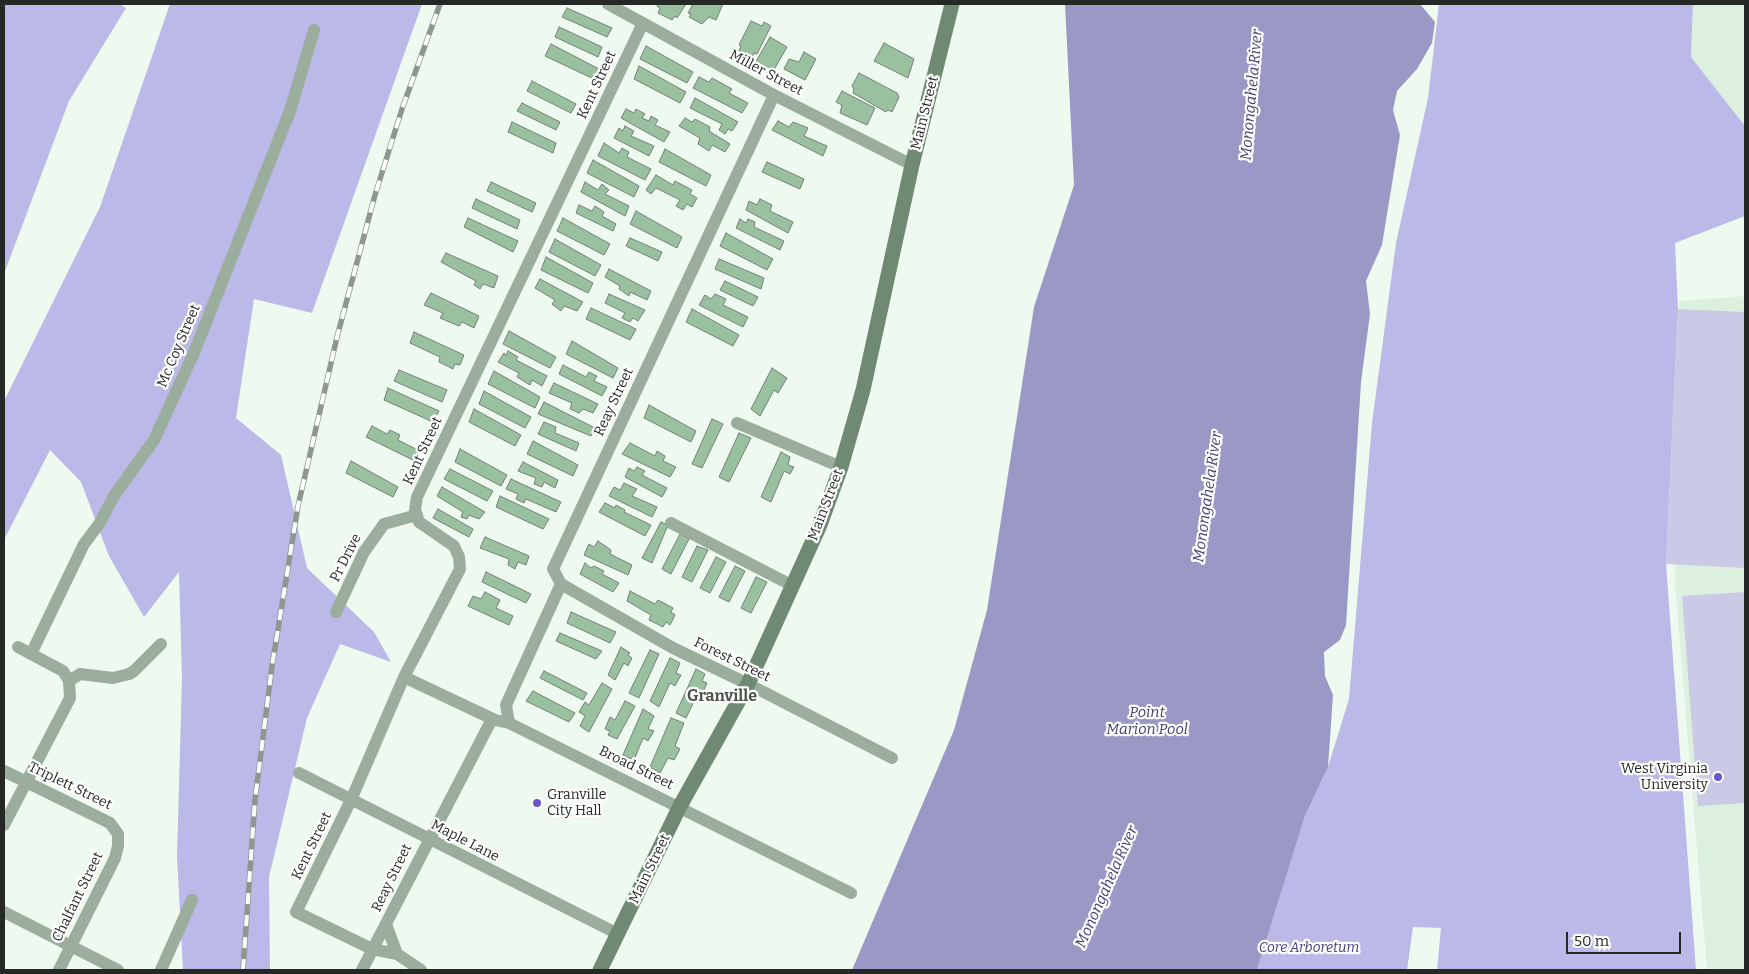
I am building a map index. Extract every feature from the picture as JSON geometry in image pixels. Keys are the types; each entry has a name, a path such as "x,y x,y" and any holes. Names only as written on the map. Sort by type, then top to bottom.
{"main road":[{"name":"Main Street","path":"600,970 650,872 680,806 748,684 820,525 841,467 865,382 912,165 952,4"}],"street":[{"name":"Miller Street","path":"608,4 774,95 912,165"},
{"name":"Kent Street","path":"372,949 296,912 351,800 404,678 460,569 459,557 454,546 419,522 416,510 417,497 643,23"},
{"name":"Mc Coy Street","path":"31,654 84,544 158,432 193,356 290,111 314,30"},
{"name":"Reay Street","path":"561,584 553,569 774,95"},
{"path":"738,423 841,467"},
{"name":"Pr Drive","path":"336,612 364,552 384,524 417,515"},
{"path":"672,523 793,586"},
{"path":"509,723 506,706 561,584"},
{"name":"Forest Street","path":"561,584 673,648 892,758"},
{"path":"69,681 80,674 113,678 129,674 161,644"},
{"path":"4,825 25,781 70,698 69,681 64,671 18,647"},
{"name":"Broad Street","path":"404,678 492,719 509,723 680,806 851,893"},
{"name":"Reay Street","path":"362,970 428,839 492,719"},
{"name":"Triplett Street","path":"4,771 110,823 118,834"},
{"name":"Maple Lane","path":"299,773 618,934"},
{"name":"Chalfant Street","path":"59,970 115,858 118,834"},
{"path":"161,970 192,900"},
{"path":"4,912 118,970"},
{"path":"386,924 397,954"},
{"path":"372,949 397,954 421,970"}],"shaded area":[{"path":"1693,4 1745,4 1745,126 1691,57"},
{"name":"West Virginia University","path":"1745,296 1745,970 1707,970 1675,584 1679,301"},
{"path":"1678,309 1745,312 1745,568 1666,564"},
{"path":"1745,592 1745,803 1698,806 1682,596"}],"green space":[{"path":"4,4 119,4 126,8 69,101 4,274"},
{"path":"170,4 422,4 312,313 254,299 236,418 281,455 307,568 374,632 391,662 340,644 307,718 269,877 270,970 183,970 177,856 182,679 179,572 144,617 109,556 81,482 50,450 4,540 4,401 100,207"},
{"name":"Core Arboretum","path":"1439,4 1693,4 1691,57 1745,126 1745,216 1675,243 1678,309 1666,564 1696,970 1437,970 1441,928 1413,927 1407,970 1257,970 1305,816 1328,767 1349,699 1372,423 1396,243 1428,98"}],"water":[{"name":"Point Marion Pool","path":"1065,4 1420,4 1435,22 1432,43 1417,69 1397,91 1393,110 1400,135 1382,245 1366,281 1370,314 1361,382 1346,625 1340,640 1324,652 1325,676 1333,695 1328,767 1305,816 1257,970 852,970 954,730 987,610 1034,307 1074,185"}],"building":[{"path":"658,4 686,4 677,18 675,16 672,20 658,13 660,8 657,6"},
{"path":"693,4 723,4 716,20 709,17 702,24 689,17 691,14 688,13"},
{"path":"567,8 612,28 607,37 562,17"},
{"path":"751,21 762,26 764,22 771,26 757,54 754,53 752,57 739,51 741,46 739,45"},
{"path":"559,27 602,47 598,57 555,37"},
{"path":"770,37 787,47 771,75 754,65"},
{"path":"884,43 914,59 908,78 874,61"},
{"path":"551,44 601,70 596,80 545,56"},
{"path":"646,46 693,72 687,83 640,59"},
{"path":"804,52 816,59 805,80 784,69 789,59 799,62"},
{"path":"639,66 686,92 680,103 634,79"},
{"path":"859,73 897,93 899,97 892,112 888,110 886,112 853,93 854,89 852,86"},
{"path":"699,77 709,82 712,78 732,89 729,93 748,103 742,113 693,88"},
{"path":"532,81 576,104 571,113 527,91"},
{"path":"842,91 875,108 867,125 840,113 842,105 836,102"},
{"path":"695,98 738,122 732,131 728,129 725,134 719,130 722,124 690,108"},
{"path":"522,103 560,122 556,130 517,111"},
{"path":"626,109 634,113 636,109 645,114 642,118 649,121 651,116 658,120 655,125 670,132 664,142 621,118"},
{"path":"685,118 692,122 695,119 710,127 709,131 730,144 725,152 712,145 709,151 698,144 700,138 679,126"},
{"path":"778,121 789,127 793,122 808,128 804,136 827,146 823,156 772,130"},
{"path":"512,122 556,143 553,153 508,132"},
{"path":"625,126 634,131 631,136 654,146 649,156 614,138 619,128 623,131"},
{"path":"604,143 619,153 622,148 629,152 627,157 651,169 645,180 598,156"},
{"path":"665,149 711,175 706,186 659,162"},
{"path":"593,160 639,186 634,197 587,173"},
{"path":"767,162 804,179 800,189 762,172"},
{"path":"656,175 673,185 675,181 692,190 690,194 697,198 692,207 687,204 683,210 676,206 680,200 656,188 651,194 646,190"},
{"path":"491,182 536,203 532,212 487,191"},
{"path":"585,182 598,190 602,184 609,190 605,194 629,206 625,216 581,192"},
{"path":"476,199 520,220 517,229 472,208"},
{"path":"760,199 772,205 770,211 793,222 788,233 746,210 749,201 757,205"},
{"path":"579,205 592,211 595,206 604,212 602,216 616,224 613,231 576,213"},
{"path":"636,211 682,237 677,248 630,224"},
{"path":"468,218 518,241 513,252 464,227"},
{"path":"563,218 610,244 604,255 557,231"},
{"path":"740,219 746,223 748,219 755,222 754,227 784,241 780,250 736,228"},
{"path":"726,233 773,259 767,270 720,246"},
{"path":"630,238 662,252 658,261 626,246"},
{"path":"555,239 601,265 595,276 549,252"},
{"path":"446,253 498,276 494,288 483,284 480,289 474,285 476,281 441,262"},
{"path":"546,257 593,283 588,293 541,270"},
{"path":"719,259 764,278 761,289 715,269"},
{"path":"609,269 651,291 647,300 630,292 629,296 619,289 620,286 605,277"},
{"path":"540,279 583,302 577,311 564,306 561,311 552,304 555,300 535,288"},
{"path":"725,281 758,297 753,306 720,290"},
{"path":"431,293 479,316 474,328 462,322 459,326 440,318 443,313 424,305"},
{"path":"609,294 645,310 638,321 633,318 630,322 622,318 625,313 605,303"},
{"path":"715,294 726,299 723,305 748,317 743,327 699,305 705,295 711,299"},
{"path":"591,308 636,329 630,340 586,319"},
{"path":"692,309 739,335 733,346 686,322"},
{"path":"509,331 556,357 550,368 503,344"},
{"path":"414,332 464,355 460,365 455,364 453,369 439,362 440,357 410,343"},
{"path":"572,341 618,368 613,378 566,354"},
{"path":"508,351 518,357 516,360 547,376 542,386 532,380 530,385 517,377 519,373 498,362 504,353 506,356"},
{"path":"563,365 586,377 589,372 597,376 594,381 607,387 602,396 559,374"},
{"path":"772,368 787,378 778,393 774,390 760,416 751,409"},
{"path":"399,370 447,390 442,402 394,381"},
{"path":"494,371 540,397 535,408 488,384"},
{"path":"554,383 598,404 593,413 583,409 579,413 570,409 572,403 549,393"},
{"path":"388,388 439,411 433,422 384,400"},
{"path":"484,391 531,417 525,428 479,404"},
{"path":"544,402 595,428 591,436 538,414"},
{"path":"649,405 696,431 691,442 644,418"},
{"path":"474,409 521,435 515,446 469,422"},
{"path":"712,419 723,424 702,468 692,464"},
{"path":"544,422 556,427 555,433 579,443 576,451 538,434"},
{"path":"372,426 387,434 390,430 400,435 398,440 420,451 415,461 366,437"},
{"path":"739,433 751,438 729,482 719,477"},
{"path":"533,441 578,465 573,476 527,454"},
{"path":"630,443 655,456 657,451 665,456 663,461 676,467 670,477 622,454"},
{"path":"460,449 507,475 501,486 455,462"},
{"path":"781,452 790,457 788,465 794,467 790,474 784,471 771,502 761,497"},
{"path":"351,461 398,487 393,497 346,473"},
{"path":"523,462 558,480 555,488 544,482 542,487 534,484 536,478 518,471"},
{"path":"637,467 645,471 642,475 667,488 662,497 625,477 629,468 634,471"},
{"path":"450,469 493,491 487,501 444,479"},
{"path":"511,479 561,502 556,512 526,499 524,503 516,499 518,494 506,489"},
{"path":"624,483 637,489 632,496 657,507 652,517 609,496 614,487 620,490"},
{"path":"442,487 485,512 479,519 469,515 467,519 461,517 463,512 437,496"},
{"path":"500,496 549,519 543,529 496,507"},
{"path":"605,503 615,508 616,505 625,510 624,512 651,525 645,536 599,512"},
{"path":"438,509 473,529 469,537 433,518"},
{"path":"661,522 668,525 652,563 642,558"},
{"path":"680,534 689,539 671,574 662,569"},
{"path":"485,537 529,556 526,565 518,562 515,569 508,565 509,559 480,548"},
{"path":"598,541 611,550 610,554 632,565 628,575 584,555 589,544 594,547"},
{"path":"697,546 708,550 692,582 682,577"},
{"path":"716,557 726,562 710,593 700,588"},
{"path":"585,563 591,568 594,566 604,571 602,574 619,583 613,592 580,574"},
{"path":"735,566 745,571 729,602 719,597"},
{"path":"486,572 531,594 526,603 482,582"},
{"path":"756,577 767,582 751,613 741,608"},
{"path":"630,591 655,604 658,600 673,608 671,612 675,615 670,625 666,622 663,627 649,620 651,615 627,601"},
{"path":"485,592 500,600 496,608 513,616 509,625 468,606 473,596 481,599"},
{"path":"571,612 616,632 610,643 567,623"},
{"path":"560,633 602,651 596,659 556,641"},
{"path":"621,647 630,653 628,655 632,658 628,666 624,663 615,680 608,675"},
{"path":"650,650 659,654 639,698 629,693"},
{"path":"670,658 680,663 676,673 681,675 675,686 670,683 659,707 650,701"},
{"path":"696,669 705,674 702,681 707,683 702,695 698,693 686,718 676,713"},
{"path":"544,671 587,693 583,700 540,678"},
{"path":"602,683 612,689 589,732 580,726 585,716 579,712 585,702 589,705"},
{"path":"533,691 575,713 569,722 526,701"},
{"path":"625,701 635,706 617,739 608,735 610,731 605,729 610,717 615,720"},
{"path":"643,709 654,716 648,729 654,731 648,741 643,738 634,760 623,755"},
{"path":"671,718 684,723 675,746 680,749 674,760 668,758 660,773 650,767"}],"railway":[{"path":"243,970 255,800 272,666 298,506 337,337 375,195 402,109 440,4"}],"place":[{"name":"West Virginia University","path":"1718,777"},
{"name":"Granville City Hall","path":"537,803"}],"district":[{"name":"Granville","path":"722,697"}],"water label":[{"name":"Monongahela River","path":"1252,95"},
{"name":"Monongahela River","path":"1208,497"},
{"name":"Monongahela River","path":"1107,887"}]}
